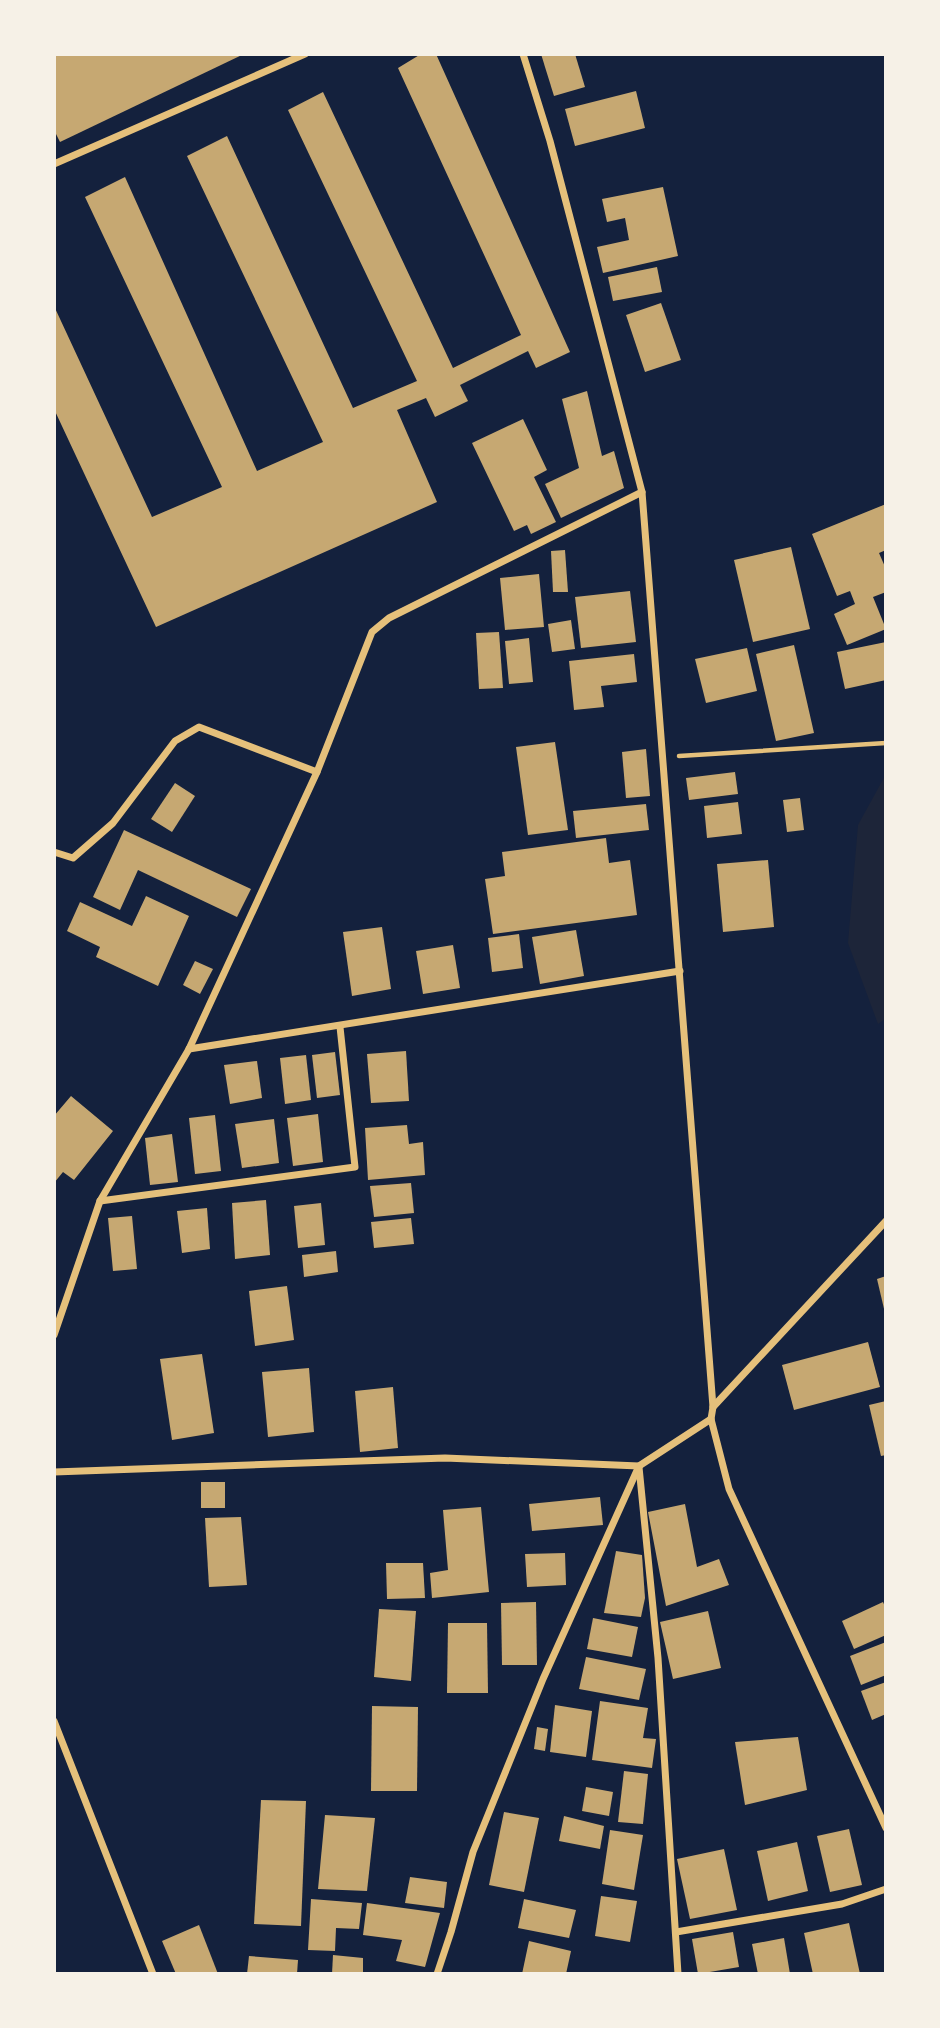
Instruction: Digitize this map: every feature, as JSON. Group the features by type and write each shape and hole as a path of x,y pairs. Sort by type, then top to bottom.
{"street":[{"path":"54,164 305,54"},
{"path":"523,54 550,141 642,492 713,1407 711,1419 729,1489 886,1828"},
{"path":"54,1335 100,1201 189,1049 317,772 372,632 389,618 642,492"},
{"path":"54,852 73,858 113,823 176,741 199,727 317,772"},
{"path":"189,1049 680,971"},
{"path":"100,1201 355,1167 340,1027"},
{"path":"713,1407 886,1221"},
{"path":"437,1974 473,1852 543,1679 639,1466 711,1419"},
{"path":"54,1472 445,1458 639,1466"},
{"path":"639,1466 658,1658 678,1974"},
{"path":"54,1721 153,1974"},
{"path":"676,1932 842,1904 886,1889"}],"path":[{"path":"664,757 886,743"}],"shaded area":[{"path":"886,774 886,1018 878,1024 848,943 858,825"}],"building":[{"path":"54,54 244,54 60,142 54,130"},
{"path":"421,54 436,54 570,352 536,368 528,351 460,385 468,401 435,417 426,398 397,410 437,502 156,627 54,409 54,306 152,517 222,487 85,197 125,177 257,471 323,442 187,156 227,136 353,408 417,381 288,110 323,92 453,368 521,335 398,68"},
{"path":"541,54 575,54 585,87 554,96"},
{"path":"636,91 645,128 575,146 565,109"},
{"path":"663,187 678,256 603,273 597,247 629,240 625,218 607,222 602,199"},
{"path":"657,267 662,292 613,301 608,277"},
{"path":"661,303 681,360 645,372 626,315"},
{"path":"587,391 602,456 614,451 624,488 561,518 545,484 579,468 562,399"},
{"path":"523,419 547,470 534,477 556,522 531,534 527,525 514,531 472,443"},
{"path":"886,504 886,550 879,553 886,569 886,592 873,597 886,629 847,645 834,614 855,604 850,591 837,596 812,534"},
{"path":"791,547 810,629 753,642 734,560"},
{"path":"565,550 568,592 553,592 551,551"},
{"path":"539,574 544,627 505,630 500,578"},
{"path":"630,591 636,642 581,648 575,597"},
{"path":"571,620 575,649 552,652 548,624"},
{"path":"499,632 503,688 479,689 476,633"},
{"path":"529,638 533,682 509,684 505,641"},
{"path":"886,642 886,680 845,689 837,652"},
{"path":"794,645 814,733 776,741 756,654"},
{"path":"747,648 757,691 706,703 695,659"},
{"path":"634,654 637,682 601,686 604,707 574,710 569,661"},
{"path":"555,742 568,830 528,835 516,747"},
{"path":"646,749 650,796 626,798 622,752"},
{"path":"735,772 738,794 689,800 686,778"},
{"path":"175,783 195,796 172,832 151,819"},
{"path":"800,798 804,830 787,832 783,800"},
{"path":"738,802 742,834 707,838 704,806"},
{"path":"646,804 649,830 576,838 573,811"},
{"path":"124,830 251,889 237,917 138,870 120,910 93,897"},
{"path":"606,838 609,863 630,860 637,915 493,934 485,879 505,876 502,852"},
{"path":"768,860 774,927 723,932 717,864"},
{"path":"146,896 189,916 158,986 96,957 100,947 67,931 80,902 132,926"},
{"path":"382,927 391,989 352,996 343,932"},
{"path":"576,930 584,976 540,984 532,937"},
{"path":"519,934 523,968 492,972 488,938"},
{"path":"453,945 460,988 423,994 416,951"},
{"path":"195,961 213,969 200,994 183,985"},
{"path":"406,1051 409,1101 371,1103 367,1054"},
{"path":"335,1052 340,1095 317,1098 312,1055"},
{"path":"306,1055 311,1100 285,1104 280,1058"},
{"path":"257,1061 262,1098 230,1104 224,1065"},
{"path":"71,1096 113,1131 74,1180 63,1172 54,1183 54,1116"},
{"path":"318,1114 323,1162 293,1166 287,1118"},
{"path":"215,1115 221,1171 195,1174 189,1118"},
{"path":"274,1119 279,1163 242,1168 235,1124"},
{"path":"407,1125 409,1144 423,1142 425,1175 368,1180 365,1128"},
{"path":"172,1134 178,1182 150,1185 145,1138"},
{"path":"411,1183 414,1213 374,1217 370,1186"},
{"path":"266,1200 270,1255 235,1259 232,1203"},
{"path":"321,1203 325,1245 298,1248 294,1206"},
{"path":"207,1208 210,1249 182,1253 177,1211"},
{"path":"132,1216 137,1269 113,1271 108,1218"},
{"path":"411,1218 414,1244 374,1248 371,1222"},
{"path":"336,1251 338,1272 304,1277 302,1255"},
{"path":"886,1276 886,1313 885,1313 877,1279"},
{"path":"287,1286 294,1340 255,1346 249,1291"},
{"path":"868,1342 880,1387 794,1410 782,1365"},
{"path":"202,1354 214,1433 172,1440 160,1359"},
{"path":"309,1368 314,1432 268,1437 262,1372"},
{"path":"393,1387 398,1448 360,1452 355,1391"},
{"path":"886,1401 886,1455 881,1456 869,1405"},
{"path":"201,1482 225,1482 225,1508 201,1508"},
{"path":"600,1497 603,1525 532,1531 529,1504"},
{"path":"685,1504 697,1567 719,1559 729,1585 666,1606 648,1512"},
{"path":"481,1507 489,1592 432,1598 430,1573 448,1570 443,1510"},
{"path":"241,1517 247,1585 209,1587 205,1518"},
{"path":"616,1551 642,1555 645,1598 641,1617 604,1613"},
{"path":"565,1553 566,1585 527,1587 525,1554"},
{"path":"386,1563 423,1563 425,1598 387,1599"},
{"path":"536,1602 537,1665 502,1665 501,1603"},
{"path":"883,1602 886,1609 886,1635 854,1649 842,1621"},
{"path":"379,1609 416,1611 411,1681 374,1677"},
{"path":"708,1611 721,1668 673,1679 660,1622"},
{"path":"593,1618 638,1627 632,1657 587,1649"},
{"path":"448,1623 487,1623 488,1693 447,1693"},
{"path":"886,1642 886,1675 861,1685 850,1656"},
{"path":"586,1657 646,1669 639,1700 579,1689"},
{"path":"886,1682 886,1714 872,1720 861,1691"},
{"path":"600,1701 648,1708 643,1738 656,1739 652,1768 592,1760"},
{"path":"555,1705 592,1711 586,1757 550,1752"},
{"path":"372,1706 418,1707 417,1791 371,1791"},
{"path":"537,1727 548,1729 545,1751 534,1749"},
{"path":"798,1737 807,1790 745,1805 735,1742"},
{"path":"624,1771 648,1774 643,1824 618,1822"},
{"path":"586,1787 613,1792 609,1816 582,1811"},
{"path":"261,1800 306,1801 301,1926 254,1924"},
{"path":"504,1812 539,1818 524,1892 489,1885"},
{"path":"325,1815 375,1818 367,1891 318,1889"},
{"path":"564,1816 604,1826 600,1849 559,1841"},
{"path":"849,1829 862,1885 830,1892 817,1836"},
{"path":"610,1830 643,1835 634,1890 602,1884"},
{"path":"797,1842 808,1891 768,1901 757,1851"},
{"path":"724,1849 737,1910 690,1919 677,1859"},
{"path":"410,1877 447,1882 444,1908 405,1903"},
{"path":"601,1896 637,1901 630,1942 595,1936"},
{"path":"311,1899 362,1903 359,1929 336,1928 335,1951 308,1950"},
{"path":"524,1899 576,1910 569,1938 518,1928"},
{"path":"367,1903 440,1913 425,1967 396,1961 402,1940 363,1935"},
{"path":"849,1923 860,1974 813,1974 804,1933"},
{"path":"199,1925 218,1974 176,1974 162,1941"},
{"path":"733,1932 739,1967 698,1974 692,1939"},
{"path":"784,1938 790,1974 758,1974 752,1944"},
{"path":"529,1941 571,1951 566,1974 522,1974"},
{"path":"333,1955 363,1958 363,1974 332,1974"},
{"path":"249,1956 298,1960 297,1974 247,1974"}]}
